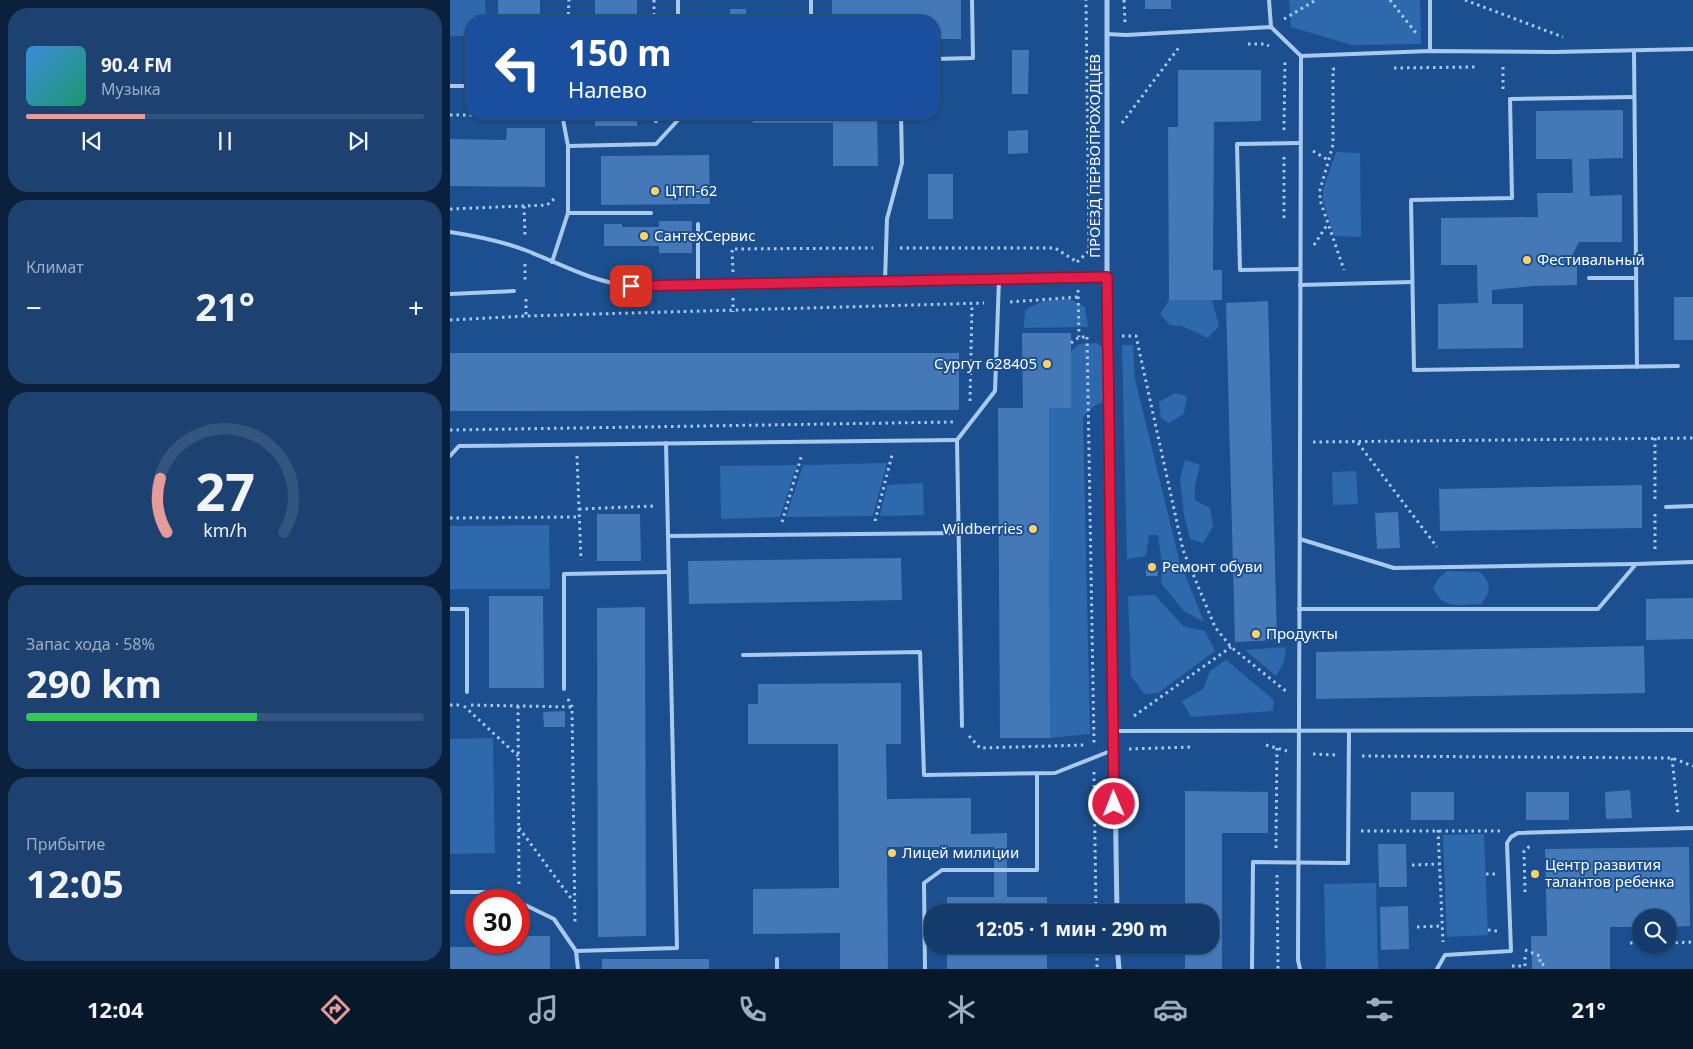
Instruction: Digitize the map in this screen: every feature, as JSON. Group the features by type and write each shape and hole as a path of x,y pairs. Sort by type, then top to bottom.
{"street":[{"name":"ПРОЕЗД ПЕРВОПРОХОДЦЕВ","path":"1106,0 1107,277 1117,904"},
{"path":"1118,954 1119,969"}],"lane":[{"path":"678,0 678,15"},
{"path":"811,0 811,15"},
{"path":"940,59 973,58 972,0"},
{"path":"1269,0 1271,27 1300,56 1430,51 1634,51 1693,49"},
{"path":"1430,0 1430,51"},
{"path":"1107,34 1126,36 1271,27"},
{"path":"1634,51 1637,367"},
{"path":"1300,56 1299,609 1301,731 1298,960 1300,969"},
{"path":"450,86 465,86"},
{"path":"1634,97 1510,99 1512,198 1411,200 1414,370 1678,366"},
{"path":"552,262 568,213 568,146 563,120"},
{"path":"568,146 656,144 678,120"},
{"path":"885,281 887,219 902,163 902,120"},
{"path":"1300,143 1237,144 1240,270 1300,269"},
{"path":"568,213 651,213"},
{"path":"698,224 698,285"},
{"path":"450,232 488,238 525,250 592,279 610,284 631,286 1107,277"},
{"path":"1589,278 1636,278"},
{"path":"962,726 957,440 995,391 999,279"},
{"path":"1300,285 1412,282"},
{"path":"450,294 514,291"},
{"path":"450,456 459,446 957,440"},
{"path":"576,950 677,948 666,443"},
{"path":"1666,507 1693,506"},
{"path":"668,536 959,533"},
{"path":"1300,539 1394,568 1693,562"},
{"path":"1299,609 1598,609 1636,564"},
{"path":"564,690 564,574 669,572"},
{"path":"450,609 467,609 467,692"},
{"path":"743,655 920,652 924,775 1056,774 1113,750"},
{"path":"1114,730 1693,730"},
{"path":"1252,969 1253,862 1348,863 1349,731"},
{"path":"924,969 924,882 942,870 1037,870 1037,775"},
{"path":"1437,969 1445,954 1511,951 1507,844 1511,837 1518,833 1693,828"},
{"path":"450,892 465,892"},
{"path":"530,907 554,919 576,950 578,969"},
{"path":"777,959 777,969"}],"path":[{"path":"568,15 569,0"},
{"path":"654,0 654,15"},
{"path":"1078,337 1078,262 1089,251 1086,0"},
{"path":"1282,21 1316,0"},
{"path":"1390,0 1430,51"},
{"path":"1465,0 1572,41"},
{"path":"1281,14 1283,41 1284,221"},
{"path":"1265,44 1271,27"},
{"path":"1117,129 1180,45"},
{"path":"1390,68 1484,67"},
{"path":"1494,67 1513,67"},
{"path":"1503,67 1503,92 1510,99"},
{"path":"1342,69 1333,69 1333,144 1320,190 1320,200 1349,284"},
{"path":"450,115 465,115"},
{"path":"450,209 547,205 553,202 558,192"},
{"path":"450,320 526,316 972,304 1078,298"},
{"path":"970,405 972,304"},
{"path":"1071,343 1078,337 1136,336 1184,550 1215,628 1232,647 1290,695 1290,685"},
{"path":"1087,337 1096,904"},
{"path":"450,430 951,424 957,419"},
{"path":"778,535 811,425"},
{"path":"576,428 581,574"},
{"path":"1300,442 1693,438"},
{"path":"872,534 895,441"},
{"path":"1357,442 1437,548"},
{"path":"579,509 668,506"},
{"path":"450,518 579,517"},
{"path":"564,690 572,707 576,950"},
{"path":"450,705 572,707"},
{"path":"464,705 518,756"},
{"path":"518,706 519,889"},
{"path":"1278,969 1275,749 1280,731"},
{"path":"1264,744 1275,749 1300,754 1672,758 1693,766"},
{"path":"1113,750 1198,746"},
{"path":"1672,758 1679,828"},
{"path":"518,827 574,902"},
{"path":"1438,830 1441,926 1445,954"},
{"path":"1348,831 1497,830 1511,837 1524,851 1525,893"},
{"path":"1524,851 1539,843"},
{"path":"1412,865 1439,864"},
{"path":"1416,927 1441,926"},
{"path":"1507,966 1525,966 1525,941"},
{"path":"1677,943 1693,942"},
{"path":"1525,950 1540,956 1540,964 1547,965"},
{"path":"1097,954 1097,969"}],"shaded area":[{"path":"450,0 485,0 486,15 465,15 465,36 450,36"},
{"path":"1289,0 1420,0 1421,44 1352,45 1291,27"},
{"path":"1336,152 1360,153 1361,237 1334,236 1323,200 1323,190"},
{"path":"1070,299 1085,307 1088,327 1024,328 1025,310 1043,301"},
{"path":"1169,300 1212,300 1219,326 1208,338 1182,326 1170,325 1160,314"},
{"path":"1097,343 1106,351 1105,401 1094,406 1083,417 1090,734 1050,738 1049,408 1071,408 1071,351 1080,344"},
{"path":"1122,345 1133,345 1135,379 1179,559 1204,622 1184,611 1161,583 1162,566 1158,535 1149,535 1146,556 1127,559"},
{"path":"1175,393 1187,396 1184,414 1169,423 1161,418 1159,402"},
{"path":"1185,460 1200,465 1195,485 1195,500 1210,508 1213,526 1203,543 1190,539 1184,515 1180,479"},
{"path":"887,463 873,516 786,517 803,465"},
{"path":"797,465 780,517 721,519 720,466"},
{"path":"1356,471 1358,504 1333,505 1332,472"},
{"path":"923,483 924,515 880,516 887,485"},
{"path":"549,525 550,589 450,589 450,526"},
{"path":"1447,571 1480,572 1489,587 1485,600 1481,604 1453,605 1442,600 1433,588 1438,579"},
{"path":"1155,595 1183,626 1205,631 1215,651 1158,693 1144,694 1131,676 1128,596"},
{"path":"1286,647 1284,662 1276,676 1245,650"},
{"path":"1226,660 1274,700 1273,711 1191,717 1182,701 1203,689 1210,671"},
{"path":"493,738 495,853 450,854 450,739"},
{"path":"1484,834 1488,935 1447,937 1443,835"},
{"path":"1376,883 1378,969 1326,969 1324,884"}],"building":[{"path":"498,0 540,0 540,15 498,15"},
{"path":"595,0 637,0 637,15 595,15"},
{"path":"832,0 961,0 961,39 940,39 940,15 832,15"},
{"path":"1145,0 1171,0 1171,9 1145,9"},
{"path":"730,9 746,9 746,15 730,15"},
{"path":"1012,50 1029,50 1028,94 1012,94"},
{"path":"1178,70 1261,70 1261,121 1214,122 1213,270 1222,270 1222,300 1169,300 1168,127 1178,127"},
{"path":"1623,110 1623,158 1589,159 1590,196 1622,195 1622,242 1579,242 1570,260 1577,260 1577,285 1534,286 1492,290 1492,304 1523,304 1523,348 1438,349 1438,304 1478,303 1477,265 1441,265 1441,218 1538,217 1537,193 1573,193 1572,159 1536,159 1536,111"},
{"path":"595,120 637,120 637,126 595,126"},
{"path":"753,120 877,120 878,166 833,166 833,123 753,123"},
{"path":"507,128 545,128 545,187 450,186 450,139 506,140"},
{"path":"1028,130 1028,153 1008,154 1008,131"},
{"name":"ЦТП-62","path":"709,155 710,204 601,205 601,156"},
{"path":"928,174 953,174 953,219 928,219"},
{"path":"659,221 692,221 692,253 659,253 659,246 604,246 604,224 622,224 622,227 659,227"},
{"path":"1674,297 1693,297 1693,340 1674,340"},
{"path":"1268,301 1277,640 1235,642 1226,303"},
{"path":"1022,333 1071,333 1071,408 1049,408 1050,738 1000,738 998,408 1023,408"},
{"path":"450,353 959,353 959,410 450,411"},
{"path":"1642,485 1642,528 1440,531 1439,489"},
{"path":"1398,512 1400,548 1377,549 1375,513"},
{"path":"597,514 640,514 641,561 597,561"},
{"path":"901,558 902,600 689,604 688,561"},
{"path":"1146,563 1157,563 1158,576 1146,576"},
{"path":"489,596 543,596 544,688 489,688"},
{"path":"1693,598 1693,639 1646,640 1646,599"},
{"path":"645,607 646,936 598,937 597,608"},
{"path":"1644,646 1645,693 1316,699 1316,652"},
{"path":"901,683 901,744 886,744 887,799 971,798 971,834 1007,833 1007,897 1047,897 1047,904 947,904 947,897 994,897 994,847 887,847 888,969 840,969 840,933 753,934 753,889 839,888 838,744 748,744 748,704 758,704 758,684"},
{"path":"565,711 565,727 544,727 543,712"},
{"path":"1630,790 1632,818 1606,819 1605,792"},
{"path":"1185,791 1268,792 1268,833 1222,833 1222,969 1185,969 1185,954 1219,954 1219,904 1185,904"},
{"path":"1411,792 1454,792 1454,820 1411,820"},
{"path":"1526,792 1569,792 1569,820 1526,820"},
{"path":"1378,844 1406,844 1407,887 1379,887"},
{"path":"1689,847 1690,926 1677,927 1677,909 1632,909 1632,927 1610,927 1610,969 1532,969 1531,936 1547,936 1545,849"},
{"path":"1408,906 1409,949 1381,950 1380,907"},
{"path":"530,936 550,936 550,969 450,969 450,947 465,947 465,954 530,954"},
{"path":"947,954 1047,954 1047,969 947,969"},
{"path":"602,959 709,959 709,969 602,969"}],"place":[{"name":"ЦТП-62","path":"655,191"},
{"name":"СантехСервис","path":"644,236"},
{"name":"Фестивальный","path":"1527,260"},
{"name":"Сургут 628405","path":"1047,364"},
{"name":"Wildberries","path":"1033,529"},
{"name":"Ремонт обуви","path":"1152,567"},
{"name":"Продукты","path":"1256,634"},
{"name":"Лицей милиции","path":"892,853"},
{"name":"Центр развития талантов ребенка","path":"1535,874"}],"route":[{"path":"631,286 1107,277 1114,804"}]}
